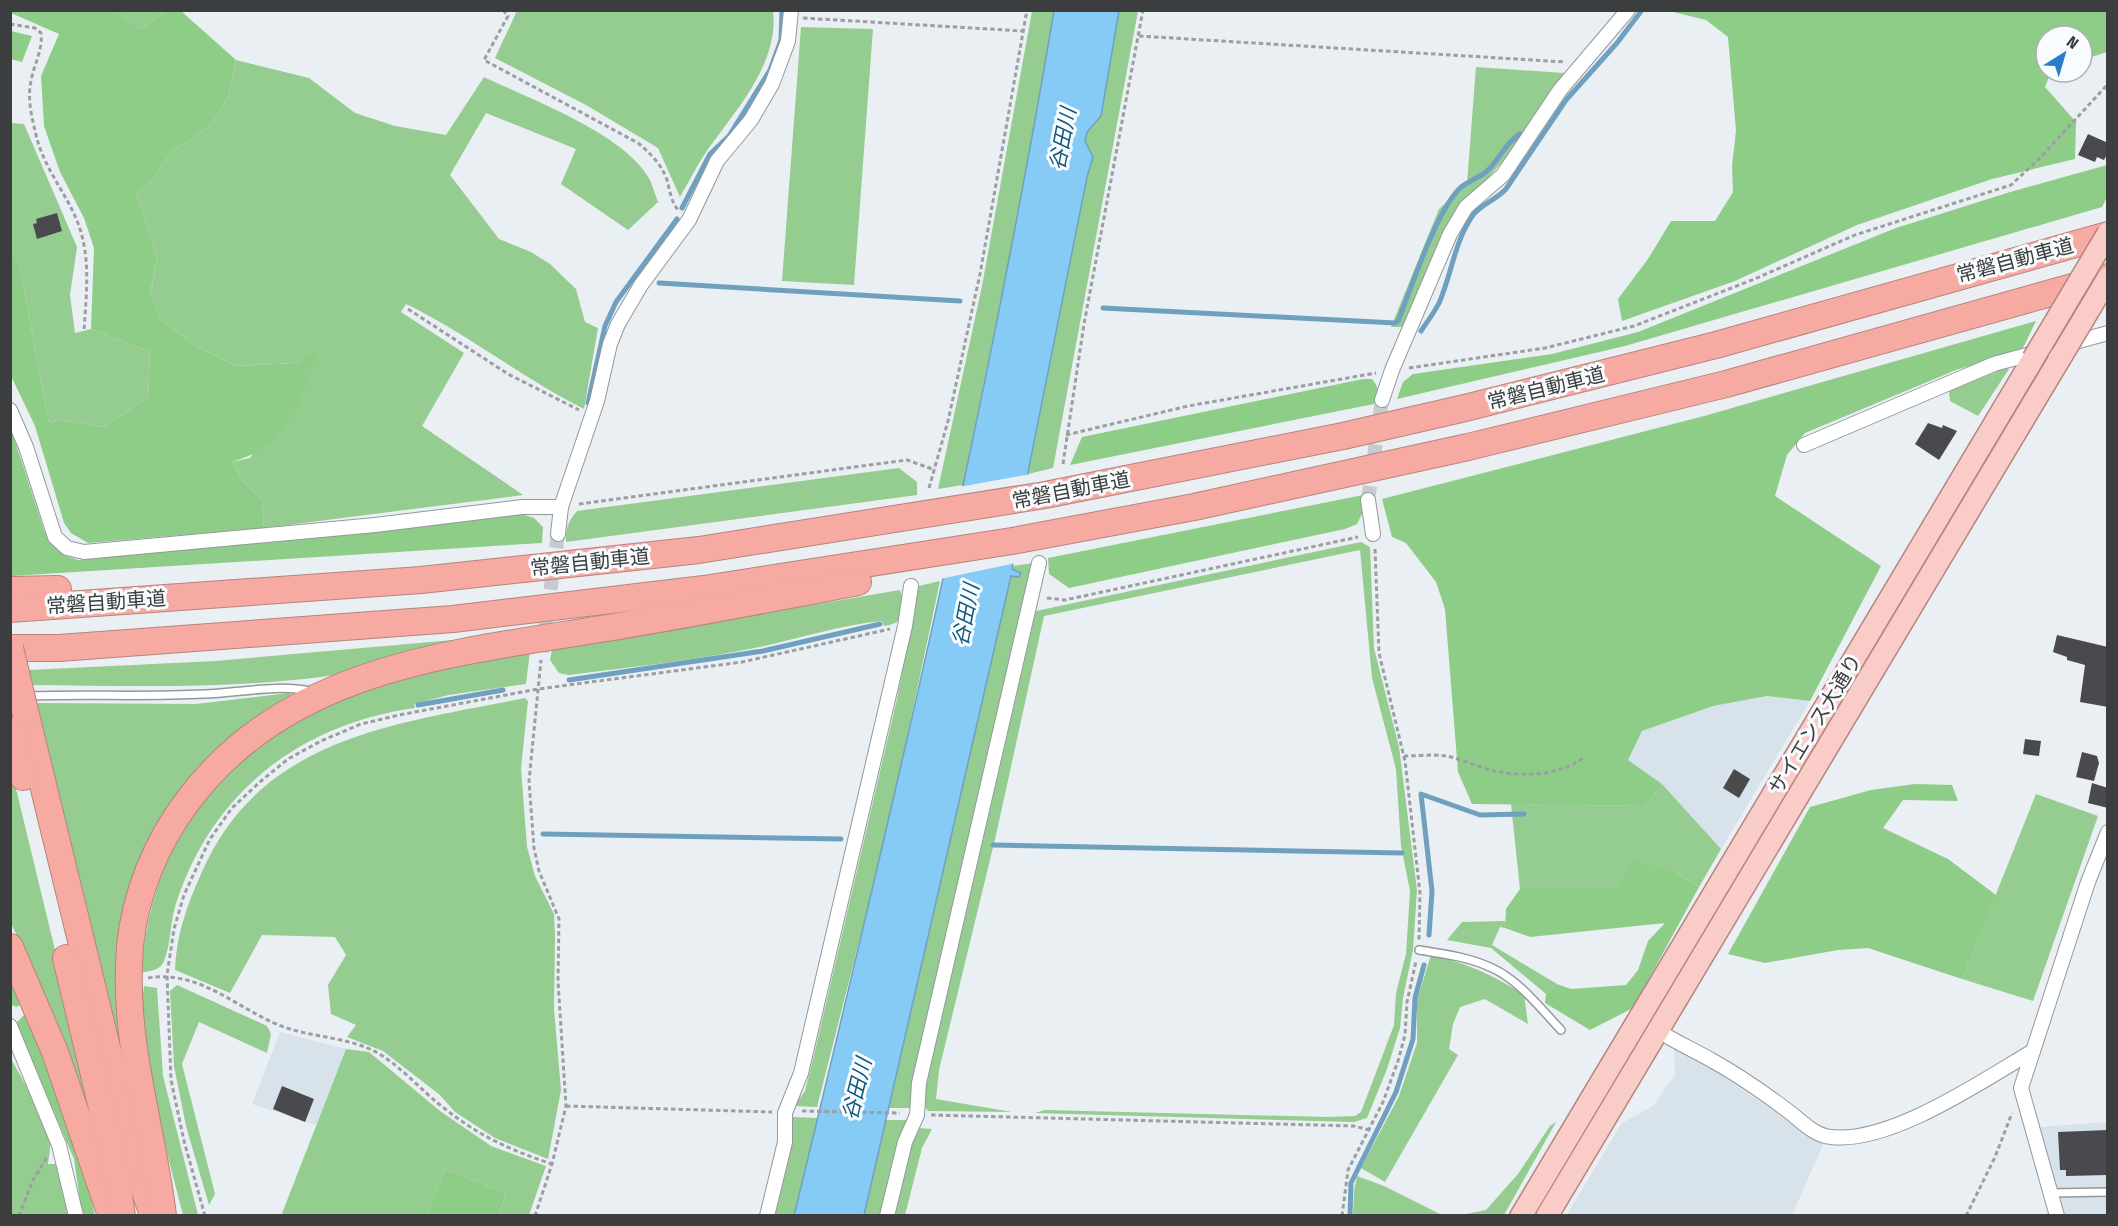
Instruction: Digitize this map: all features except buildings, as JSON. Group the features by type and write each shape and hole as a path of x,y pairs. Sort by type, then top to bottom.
{"highway":[{"name":"常磐自動車道","path":"10,609 421,580 699,550 1045,495 1343,436 1465,408 1716,345 2108,234"},
{"name":"常磐自動車道","path":"10,648 59,648 453,619 704,589 919,571 1012,541 1194,507 1491,441 1726,384 2108,278"},
{"path":"163,1215 156,1159 134,1061 129,1016 130,944 141,896 166,834 204,781 232,751 269,722 322,694 388,670 467,651 705,611 919,571"},
{"path":"10,590 421,580"},
{"path":"10,648 16,713 113,1154 122,1215"},
{"path":"16,713 126,1129 154,1215"},
{"path":"10,947 52,1042 111,1215"}],"main road":[{"name":"サイエンス大通り","path":"1521,1215 2108,234"},
{"name":"サイエンス大通り","path":"1547,1215 2108,278"}],"street":[{"path":"1382,400 1392,370 1450,234 1466,207 1503,176 1560,90 1628,10"},
{"path":"558,534 561,507 592,416 618,324 641,285 689,220 717,161 751,120 772,84 788,41 792,14"},
{"path":"1804,445 1994,364 2108,333"},
{"path":"10,410 26,447 56,537 67,549 84,552 363,526 512,508 561,507"},
{"path":"1368,500 1373,534"},
{"path":"887,1215 905,1143 917,1114 919,1083 1039,562"},
{"path":"767,1215 785,1142 789,1112 801,1073 919,571"},
{"path":"2057,1215 2021,1088 2088,882 2108,832"},
{"path":"10,1026 59,1145 76,1215"},
{"path":"1657,1030 1714,1062 1771,1098 1809,1128 1828,1137 1851,1137 1888,1128 1912,1118 2033,1051"}],"lane":[{"path":"16,713 99,693 203,694 292,688 322,694"},
{"path":"1419,950 1464,957 1494,968 1529,996 1562,1030"},
{"path":"2050,1193 2108,1192"}],"path":[{"path":"503,10 508,16 484,60 638,143 654,157 666,178 676,209 689,220"},
{"path":"929,488 980,274 1027,10"},
{"path":"1063,464 1084,324 1143,10"},
{"path":"792,14 1023,30"},
{"path":"10,24 35,28 40,33 42,44 29,96 37,138 50,171 79,225 85,250 87,274 84,331"},
{"path":"1139,36 1563,61 1580,68"},
{"path":"1066,435 1188,406 1392,370 1545,348 1634,326 1752,280 1855,235 2011,185 2039,159 2108,84"},
{"path":"408,309 508,374 558,402 592,416"},
{"path":"561,507 907,460 935,470"},
{"path":"1032,597 1065,600 1373,534 1379,653 1404,756 1420,893 1419,950 1407,1002 1405,1035 1398,1061 1383,1102 1347,1170 1342,1215"},
{"path":"205,1215 184,1141 171,1080 167,975 174,929 184,895 210,839 231,808 288,759 361,724 538,689 742,662 905,626"},
{"path":"535,1215 552,1164 566,1106 558,981 559,919 539,871 534,848 529,781 542,652"},
{"path":"1404,756 1445,756 1495,771 1529,774 1558,771 1572,766 1583,758"},
{"path":"144,978 167,975 209,987 290,1029 371,1049 424,1089 442,1107 490,1141 552,1164"},
{"path":"1966,1215 1995,1157 2021,1088"},
{"path":"566,1106 1354,1126 1369,1130"},
{"path":"19,1215 37,1172 59,1145"}],"shaded area":[{"path":"1767,696 1810,701 1721,849 1662,784 1628,760 1642,731 1713,706"},
{"path":"280,1032 346,1049 316,1125 252,1104"},
{"path":"1674,1049 1713,1069 1823,1145 1792,1215 1566,1216 1622,1123 1653,1106 1675,1075"},
{"path":"2107,1122 2107,1215 2063,1215 2038,1127"}],"green space":[{"path":"10,11 116,11 141,29 165,11 181,11 236,60 228,97 211,125 171,152 148,186 136,193 157,258 150,296 160,319 196,346 236,366 296,363 318,350 298,404 280,433 268,445 232,462 244,482 262,500 264,528 88,543 71,533 64,523 35,426 11,376 11,253 19,262 49,423 62,420 103,427 148,398 150,352 91,329 94,248 84,218 60,172 44,126 41,76 59,34"},
{"path":"116,11 165,11 141,29"},
{"path":"515,11 773,11 773,30 770,48 755,83 707,151 680,197 658,148 586,105 495,58"},
{"path":"1032,11 1054,11 1028,167 963,485 938,489 982,286"},
{"path":"1119,11 1138,11 1053,468 1028,474 1087,177 1093,157 1085,141 1087,132 1101,116"},
{"path":"1669,11 2107,11 2107,52 2094,56 2094,24 2034,24 2034,84 2046,84 2045,87 2076,122 2075,159 1992,179 1857,225 1735,281 1622,321 1618,299 1648,259 1671,221 1715,221 1733,192 1732,166 1736,131 1728,37 1706,20"},
{"path":"801,27 873,29 854,285 782,281"},
{"path":"11,31 32,36 22,62 11,59"},
{"path":"236,60 309,78 355,113 395,126 446,135 484,77 550,107 599,133 638,163 650,180 658,202 628,230 561,184 576,149 486,113 450,175 499,239 531,252 550,264 576,289 585,322 598,328 584,409 429,316 406,304 401,312 464,353 422,426 523,495 264,528 262,500 244,482 232,462 250,458 317,351 296,363 236,366 196,346 160,319 150,297 157,258 136,193 148,186 171,152 211,125 228,97"},
{"path":"1476,67 1564,73 1511,152 1457,213 1403,327 1391,327 1439,209 1467,183"},
{"path":"10,123 24,124 77,247 70,295 75,333 91,329 150,352 148,398 103,427 62,420 49,423 19,262 11,253"},
{"path":"2107,165 2107,197 2102,207 1625,346 1397,399 1403,382 1413,374 1552,354 1638,332 1896,228 2010,192"},
{"path":"2036,321 2022,350 1956,370 1805,433 1787,455 1775,496 1881,566 1810,701 1767,696 1713,706 1642,731 1628,760 1662,784 1645,806 1472,804 1458,772 1445,609 1436,582 1406,543 1392,537 1382,499 1704,416"},
{"path":"2006,368 2009,369 1978,416 1950,401 1949,391"},
{"path":"1372,379 1376,385 1377,394 1374,404 1070,465 1082,437"},
{"path":"10,426 45,533 64,555 78,560 518,513 534,518 543,527 542,543 11,576"},
{"path":"899,468 917,482 917,495 566,542 568,525 577,511"},
{"path":"1363,495 1362,514 1357,524 1345,529 1069,588 1049,574 1048,558"},
{"path":"1361,542 1370,547 1374,648 1399,747 1417,890 1413,950 1403,998 1400,1028 1387,1069 1367,1118 1354,1122 1035,1113 1045,1110 1327,1117 1355,1116 1361,1112 1394,1025 1396,993 1406,954 1410,891 1401,846 1396,769 1372,678 1360,550 1044,616 996,835 939,1070 936,1099 1012,1112 928,1111 923,1104 925,1090 1036,611"},
{"path":"1034,563 914,1108 889,1108 1011,576 1019,577 1021,573 1012,569 1013,566"},
{"path":"940,581 887,832 817,1107 794,1106 805,1091 814,1055 897,699 919,586"},
{"path":"900,590 903,603 902,614 897,622 891,625 884,626 882,621 866,623 736,652 569,675 559,673 550,660 552,649"},
{"path":"476,638 341,674 285,681 177,686 33,685 29,670 215,661"},
{"path":"530,651 526,684 449,695 414,704 415,708 373,716 334,730 298,748 265,771 236,798 211,830 191,866 175,907 164,961 158,968 141,973 149,920 164,869 187,822 202,799 228,771 296,719 348,695 425,672"},
{"path":"289,693 293,698 238,737 126,919 147,1164 34,703 196,704"},
{"path":"525,698 528,701 521,768 527,847 535,876 554,914 554,1009 561,1090 548,1159 495,1138 455,1112 440,1095 383,1051 347,1037 356,1025 331,1014 328,985 346,955 335,937 262,935 230,993 175,970 183,921 201,874 227,828 258,792 295,765 337,744 381,729 428,717"},
{"path":"10,764 109,1173 64,1038 11,923"},
{"path":"1662,784 1721,849 1699,887 1677,873 1617,889 1520,889 1511,804 1645,806"},
{"path":"1915,784 1952,785 1958,801 1903,800 1883,828 1948,859 1996,895 1962,979 1868,948 1838,950 1765,963 1728,954 1810,807 1871,790"},
{"path":"2036,794 2098,816 2033,1001 1962,979"},
{"path":"1634,861 1677,873 1699,887 1633,1008 1590,1030 1545,1003 1546,994 1557,984 1571,989 1626,985 1638,970 1648,941 1665,923 1530,937 1505,928 1506,909 1520,889 1616,889"},
{"path":"1505,921 1505,928 1500,927 1492,945 1557,984 1546,994 1491,948 1447,940 1462,922"},
{"path":"1431,955 1479,970 1524,995 1528,1024 1485,999 1460,1007 1453,1024 1449,1049 1458,1055 1385,1182 1361,1168 1399,1096 1417,1043 1417,1000"},
{"path":"10,973 22,1003 17,1007 11,1005"},
{"path":"177,985 267,1026 271,1034 267,1053 199,1022 182,1064 215,1194 209,1205 186,1126 174,1066 170,991"},
{"path":"144,986 157,988 163,1076 198,1215 183,1215 158,1118 140,1018"},
{"path":"28,1011 82,1159 95,1215 82,1215 74,1159 16,1023"},
{"path":"346,1049 369,1052 440,1111 491,1146 546,1166 529,1215 499,1215 506,1193 445,1169 427,1215 281,1216"},
{"path":"10,1057 33,1098 51,1141 48,1164 60,1164 70,1215 11,1215"},
{"path":"793,1117 818,1118 794,1215 775,1216 791,1150"},
{"path":"886,1120 911,1120 882,1215 864,1216"},
{"path":"1556,1122 1504,1215 1462,1215 1486,1210 1518,1174 1550,1126"},
{"path":"918,1128 932,1129 922,1148 905,1215 894,1216 910,1144"},
{"path":"445,1169 506,1193 499,1215 427,1215"},
{"path":"1357,1176 1384,1186 1442,1215 1353,1215"}],"water":[{"name":"谷田川","path":"1054,11 1119,11 1101,116 1087,132 1085,141 1093,157 1087,177 1029,467 1012,569 1021,573 1019,577 1011,576 864,1215 794,1216 935,615 998,314"}],"pier":[{"path":"1031,474 1016,563 940,579 959,487"}],"waterway":[{"path":"682,208 710,154 729,136 770,70 781,40 782,10"},
{"path":"1421,331 1439,303 1457,247 1473,215 1506,189 1566,100 1617,43 1642,10"},
{"path":"1103,308 1395,323 1398,321 1433,232 1451,199 1466,183 1487,171 1510,142 1520,134"},
{"path":"588,403 605,326 616,302 677,219"},
{"path":"659,283 960,301"},
{"path":"569,680 763,651 880,624"},
{"path":"418,705 503,690"},
{"path":"1429,935 1432,891 1421,794 1480,815 1524,814"},
{"path":"543,834 841,839"},
{"path":"993,845 1402,853"},
{"path":"1350,1216 1351,1183 1396,1092 1413,1039 1415,998 1424,965"}],"tunnel":[{"path":"1368,500 1382,400"},
{"path":"542,652 558,534"}]}
